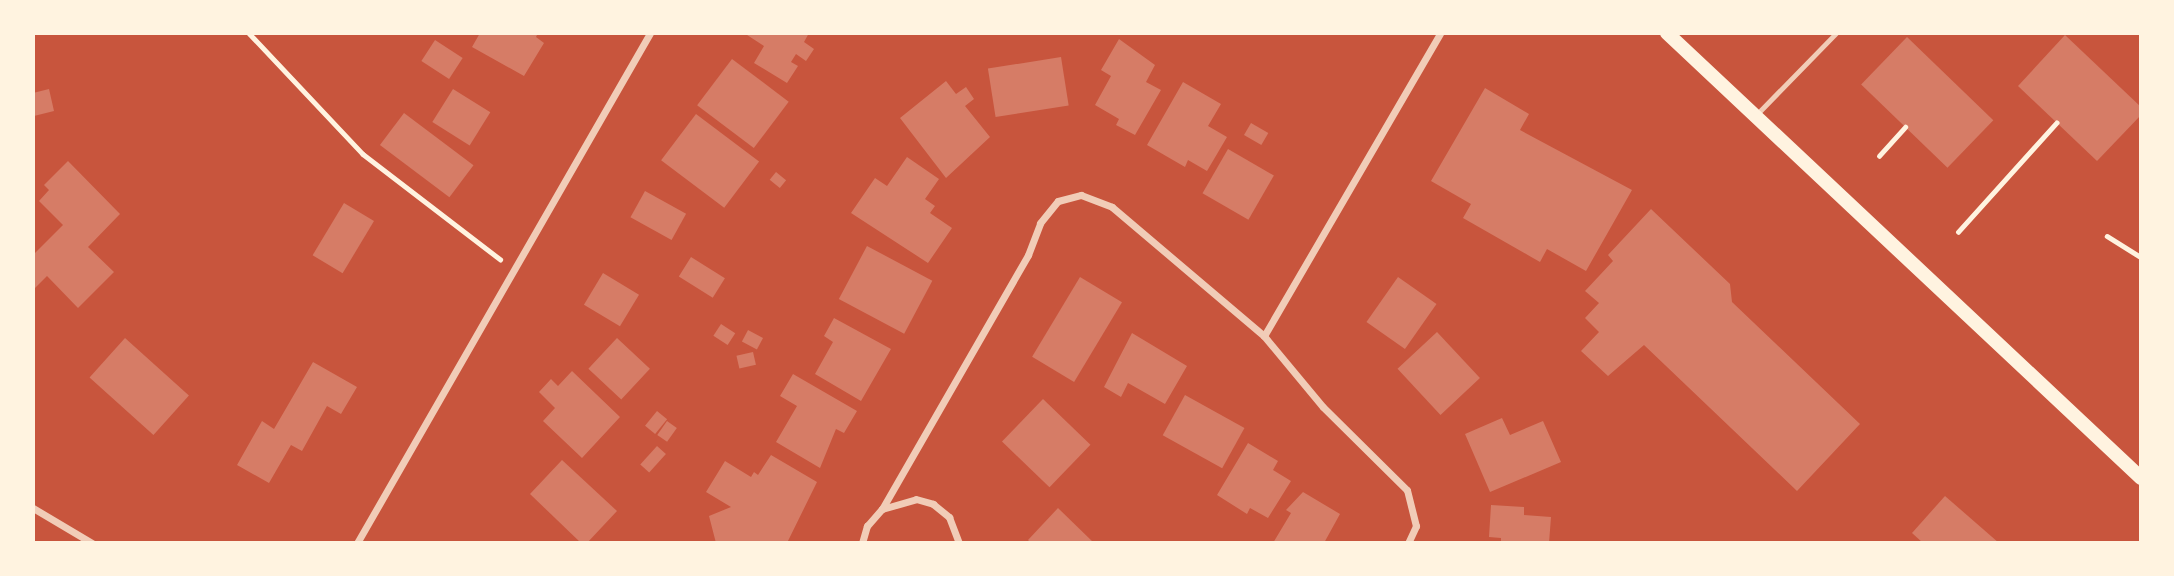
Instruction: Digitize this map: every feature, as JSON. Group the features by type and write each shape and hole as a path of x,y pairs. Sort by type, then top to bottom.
{"main road":[{"path":"1667,33 2141,478"}],"street":[{"path":"357,543 650,33"},
{"path":"1264,336 1440,33"},
{"path":"862,543 867,526 882,509 1028,254 1040,223 1058,201 1081,195 1112,208 1264,336 1323,407 1407,490 1416,526 1408,543"},
{"path":"882,509 905,499 933,504 949,517 959,543"},
{"path":"33,508 92,543"}],"lane":[{"path":"1756,116 1836,33"}],"path":[{"path":"249,33 363,153 514,271"},
{"path":"1958,232 2056,123"},
{"path":"1879,156 1905,127"},
{"path":"2107,236 2141,257"}],"building":[{"path":"480,33 538,33 536,37 544,43 524,76 472,47"},
{"path":"744,33 809,33 804,42 814,49 806,61 796,54 791,62 798,66 787,83 754,63 764,46"},
{"path":"2065,35 2141,107 2141,115 2097,161 2018,86"},
{"path":"1907,37 1993,120 1947,168 1861,84"},
{"path":"1119,39 1155,65 1146,82 1161,90 1135,135 1116,125 1119,119 1095,105 1111,76 1101,70"},
{"path":"435,40 463,58 449,79 421,61"},
{"path":"1061,57 1069,105 996,117 988,69"},
{"path":"732,59 789,102 754,148 697,105"},
{"path":"946,81 956,94 966,87 974,99 965,106 990,137 946,178 900,118"},
{"path":"1183,82 1221,104 1208,126 1227,137 1207,171 1188,160 1185,167 1147,145"},
{"path":"1485,88 1529,114 1520,130 1632,190 1586,271 1547,249 1540,262 1463,218 1471,204 1431,181"},
{"path":"49,89 54,111 34,116 33,93"},
{"path":"453,89 490,112 470,145 432,122"},
{"path":"404,113 473,165 449,197 380,145"},
{"path":"696,114 759,162 724,208 661,160"},
{"path":"1251,123 1268,133 1261,145 1244,135"},
{"path":"1228,149 1274,176 1248,220 1202,193"},
{"path":"907,157 939,179 925,199 935,206 930,213 952,228 928,263 851,213 875,178 887,186"},
{"path":"68,161 120,214 88,247 114,272 78,308 47,276 33,290 33,255 63,225 39,201 49,190 44,185"},
{"path":"776,172 786,180 780,188 770,180"},
{"path":"645,191 686,214 672,240 630,217"},
{"path":"344,203 374,221 343,273 313,255"},
{"path":"1651,209 1730,284 1732,302 1860,424 1797,491 1644,345 1608,376 1581,351 1599,332 1585,318 1599,303 1585,291 1613,261 1608,255"},
{"path":"867,246 932,281 904,334 839,299"},
{"path":"691,257 725,278 713,298 679,277"},
{"path":"603,273 639,295 620,326 584,305"},
{"path":"1080,277 1122,302 1074,382 1032,357"},
{"path":"1398,277 1437,304 1405,349 1366,322"},
{"path":"834,318 891,349 861,401 815,374 833,342 824,336"},
{"path":"721,324 735,333 728,345 713,336"},
{"path":"748,330 763,338 757,349 742,341"},
{"path":"1437,332 1480,378 1440,415 1398,369"},
{"path":"1132,333 1187,366 1165,404 1128,383 1121,397 1104,387"},
{"path":"125,338 189,396 153,435 90,377"},
{"path":"617,338 650,369 621,399 588,369"},
{"path":"753,352 756,365 739,368 736,356"},
{"path":"313,362 357,387 341,414 327,406 302,451 291,445 269,483 237,465 262,421 274,429"},
{"path":"572,371 620,417 582,458 543,421 555,408 539,392 551,379 558,386"},
{"path":"793,374 857,411 844,433 836,429 820,468 776,442 797,406 780,396"},
{"path":"1185,395 1244,428 1222,468 1163,435"},
{"path":"1043,399 1090,445 1049,487 1002,441"},
{"path":"657,411 667,419 655,434 645,426"},
{"path":"1502,418 1510,435 1543,421 1561,462 1490,492 1465,434"},
{"path":"667,421 677,428 667,442 657,435"},
{"path":"1248,443 1278,461 1273,470 1291,481 1268,518 1250,508 1247,514 1217,495"},
{"path":"657,446 666,454 649,473 640,465"},
{"path":"771,455 817,482 787,543 716,543 709,516 731,507 706,492 725,461 751,477 754,472 758,475"},
{"path":"562,460 617,511 587,543 581,543 530,494"},
{"path":"1303,492 1340,514 1324,543 1273,543 1291,513 1286,510"},
{"path":"1945,496 1999,543 1923,543 1912,533"},
{"path":"1491,505 1524,507 1524,515 1551,517 1549,543 1501,543 1501,538 1489,537"},
{"path":"1058,508 1094,543 1031,543 1028,540"}]}
